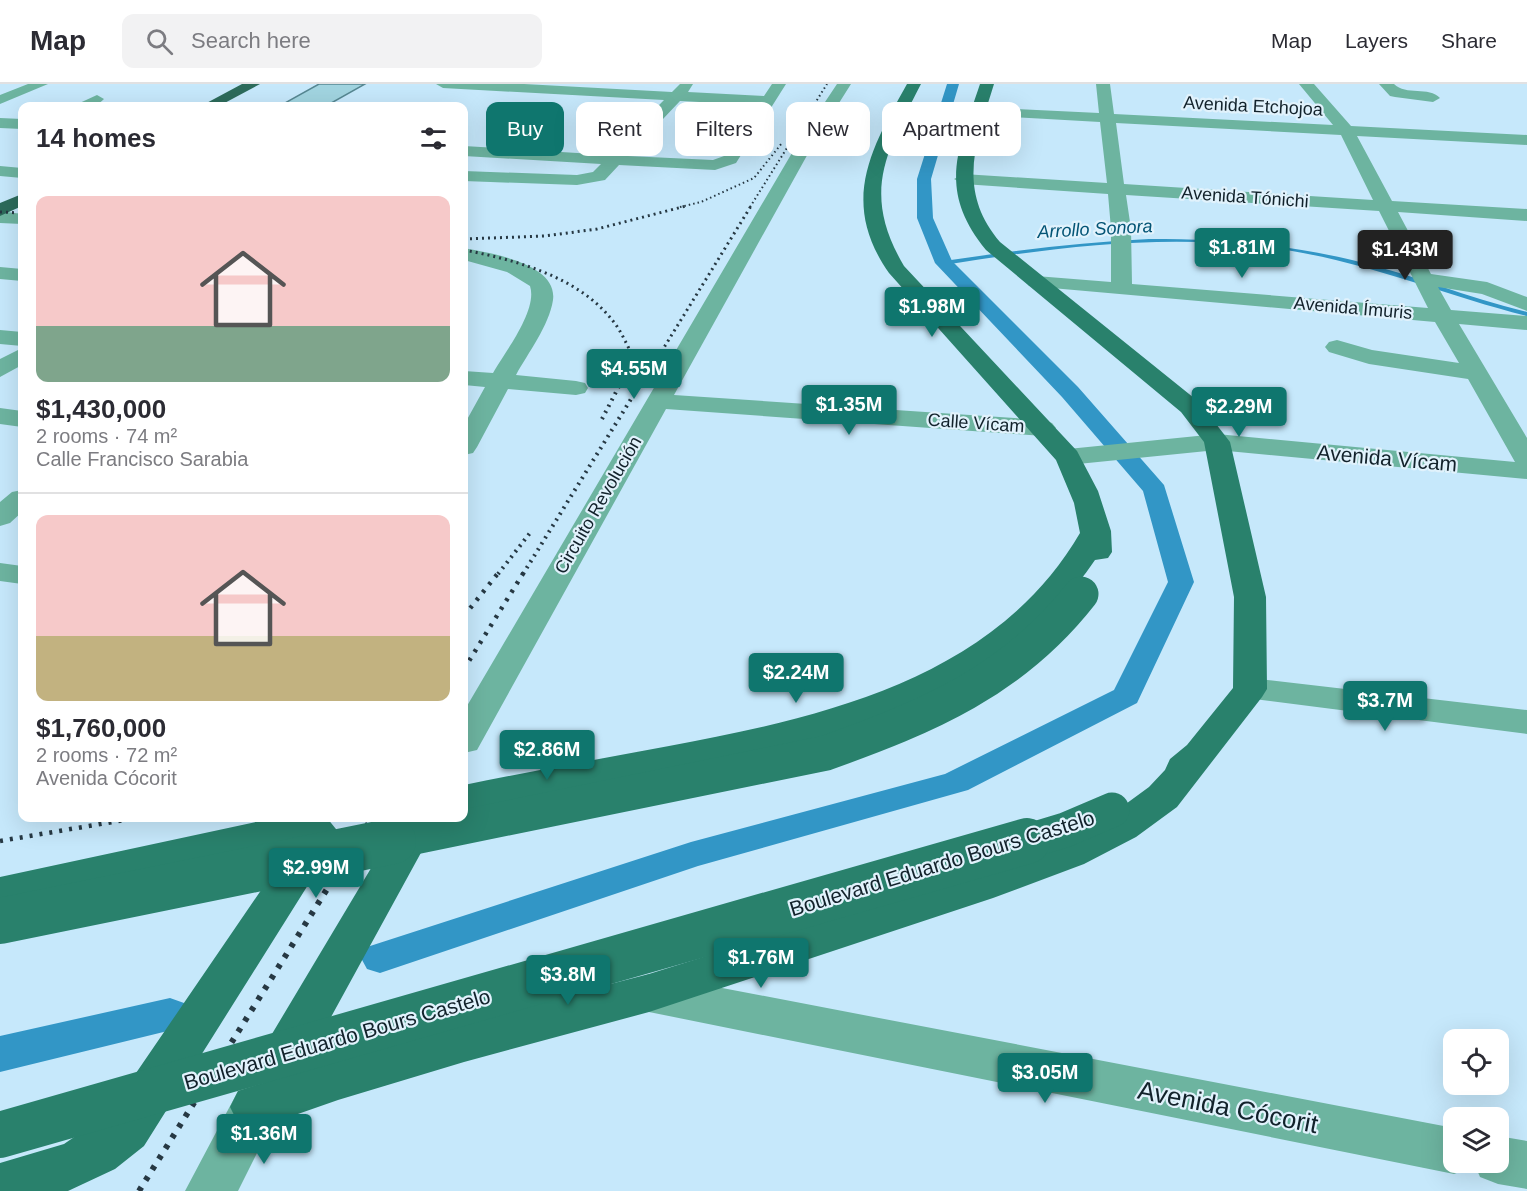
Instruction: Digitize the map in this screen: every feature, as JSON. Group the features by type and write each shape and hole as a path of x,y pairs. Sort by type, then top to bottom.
{"highway":[{"path":"216,102 252,84"},
{"path":"0,210 18,201"}],"main road":[{"path":"0,921 826,753 913,722 970,690 1049,634 1081,594 1097,562 1096,531 1075,456 1043,428 896,269 876,234 870,200 874,168 883,144 914,84"},
{"path":"981,102 987,84"},
{"path":"968,156 963,179 965,203 978,229 1036,282 1190,407 1210,430 1211,443 1250,597 1250,689"},
{"path":"468,797 752,743 851,717 916,691 1000,643 1038,611 1079,561 1096,531"},
{"name":"Boulevard Eduardo Bours Castelo","path":"0,1135 1065,830 1112,810 1200,754 1250,689"},
{"path":"255,1107 441,1048 649,993 978,887 1070,853 1122,827 1163,797 1200,754"},
{"path":"255,1107 418,822"},
{"path":"0,893 300,826 312,827 320,834 126,1130 110,1146 80,1164 0,1187"}],"street":[{"path":"0,91 19,84"},
{"path":"0,100 41,84"},
{"path":"442,84 767,101"},
{"path":"468,176 586,180 599,176 689,84"},
{"path":"468,152 694,165 723,164 730,159 779,84"},
{"name":"Circuito Revolución","path":"468,734 807,141 844,84"},
{"path":"1103,84 1121,229 1122,289"},
{"path":"1306,84 1346,130 1426,279 1443,316 1527,460"},
{"path":"1386,84 1395,93 1433,98"},
{"path":"448,101 472,85"},
{"path":"90,102 97,99"},
{"name":"Avenida Etchojoa","path":"1021,113 1527,140"},
{"path":"0,123 18,124"},
{"path":"0,171 18,173"},
{"name":"Avenida Tónichi","path":"963,179 1527,215"},
{"path":"0,217 18,219"},
{"path":"468,255 516,269 539,283 543,293 537,316 468,440"},
{"path":"0,273 18,275"},
{"path":"1426,279 1487,288 1527,304"},
{"name":"Avenida Ímuris","path":"1036,282 1527,323"},
{"path":"0,320 14,340 0,370"},
{"path":"1337,347 1369,357 1476,373"},
{"path":"468,378 576,388"},
{"name":"Calle Vícam","path":"658,401 1043,428"},
{"path":"0,416 18,418"},
{"name":"Avenida Vícam","path":"1075,456 1211,443 1527,471"},
{"path":"0,517 18,501"},
{"path":"0,556 18,558"},
{"path":"0,572 18,574"},
{"path":"1250,689 1527,723"},
{"name":"Avenida Cócorit","path":"649,993 1443,1149"},
{"path":"211,1191 255,1107"},
{"path":"1509,1162 1527,1165"}],"building":[{"path":"319,84 365,84 333,102 287,102"}],"waterway":[{"path":"380,958 691,855 956,782 1126,696 1181,582 1155,490 1070,392 944,263 925,218 924,179 953,84"},
{"name":"Arrollo Sonora","path":"944,263 1098,243 1149,240 1250,244 1301,251 1353,262 1527,314"},
{"path":"0,1054 170,1015"}],"railway":[{"path":"750,207 827,84"},
{"path":"680,207 701,202 754,178 782,143"},
{"path":"468,239 545,236 597,229 686,206"},
{"path":"652,367 751,206"},
{"path":"0,212 18,213"},
{"path":"468,251 525,265 565,282 583,293 599,306 619,330 634,358 629,367"},
{"path":"602,419 630,365"},
{"path":"523,574 652,365"},
{"path":"498,574 530,533"},
{"path":"468,611 499,572"},
{"path":"468,663 524,572"},
{"path":"0,841 112,822"},
{"path":"356,843 369,822"},
{"path":"139,1191 357,841"}]}
